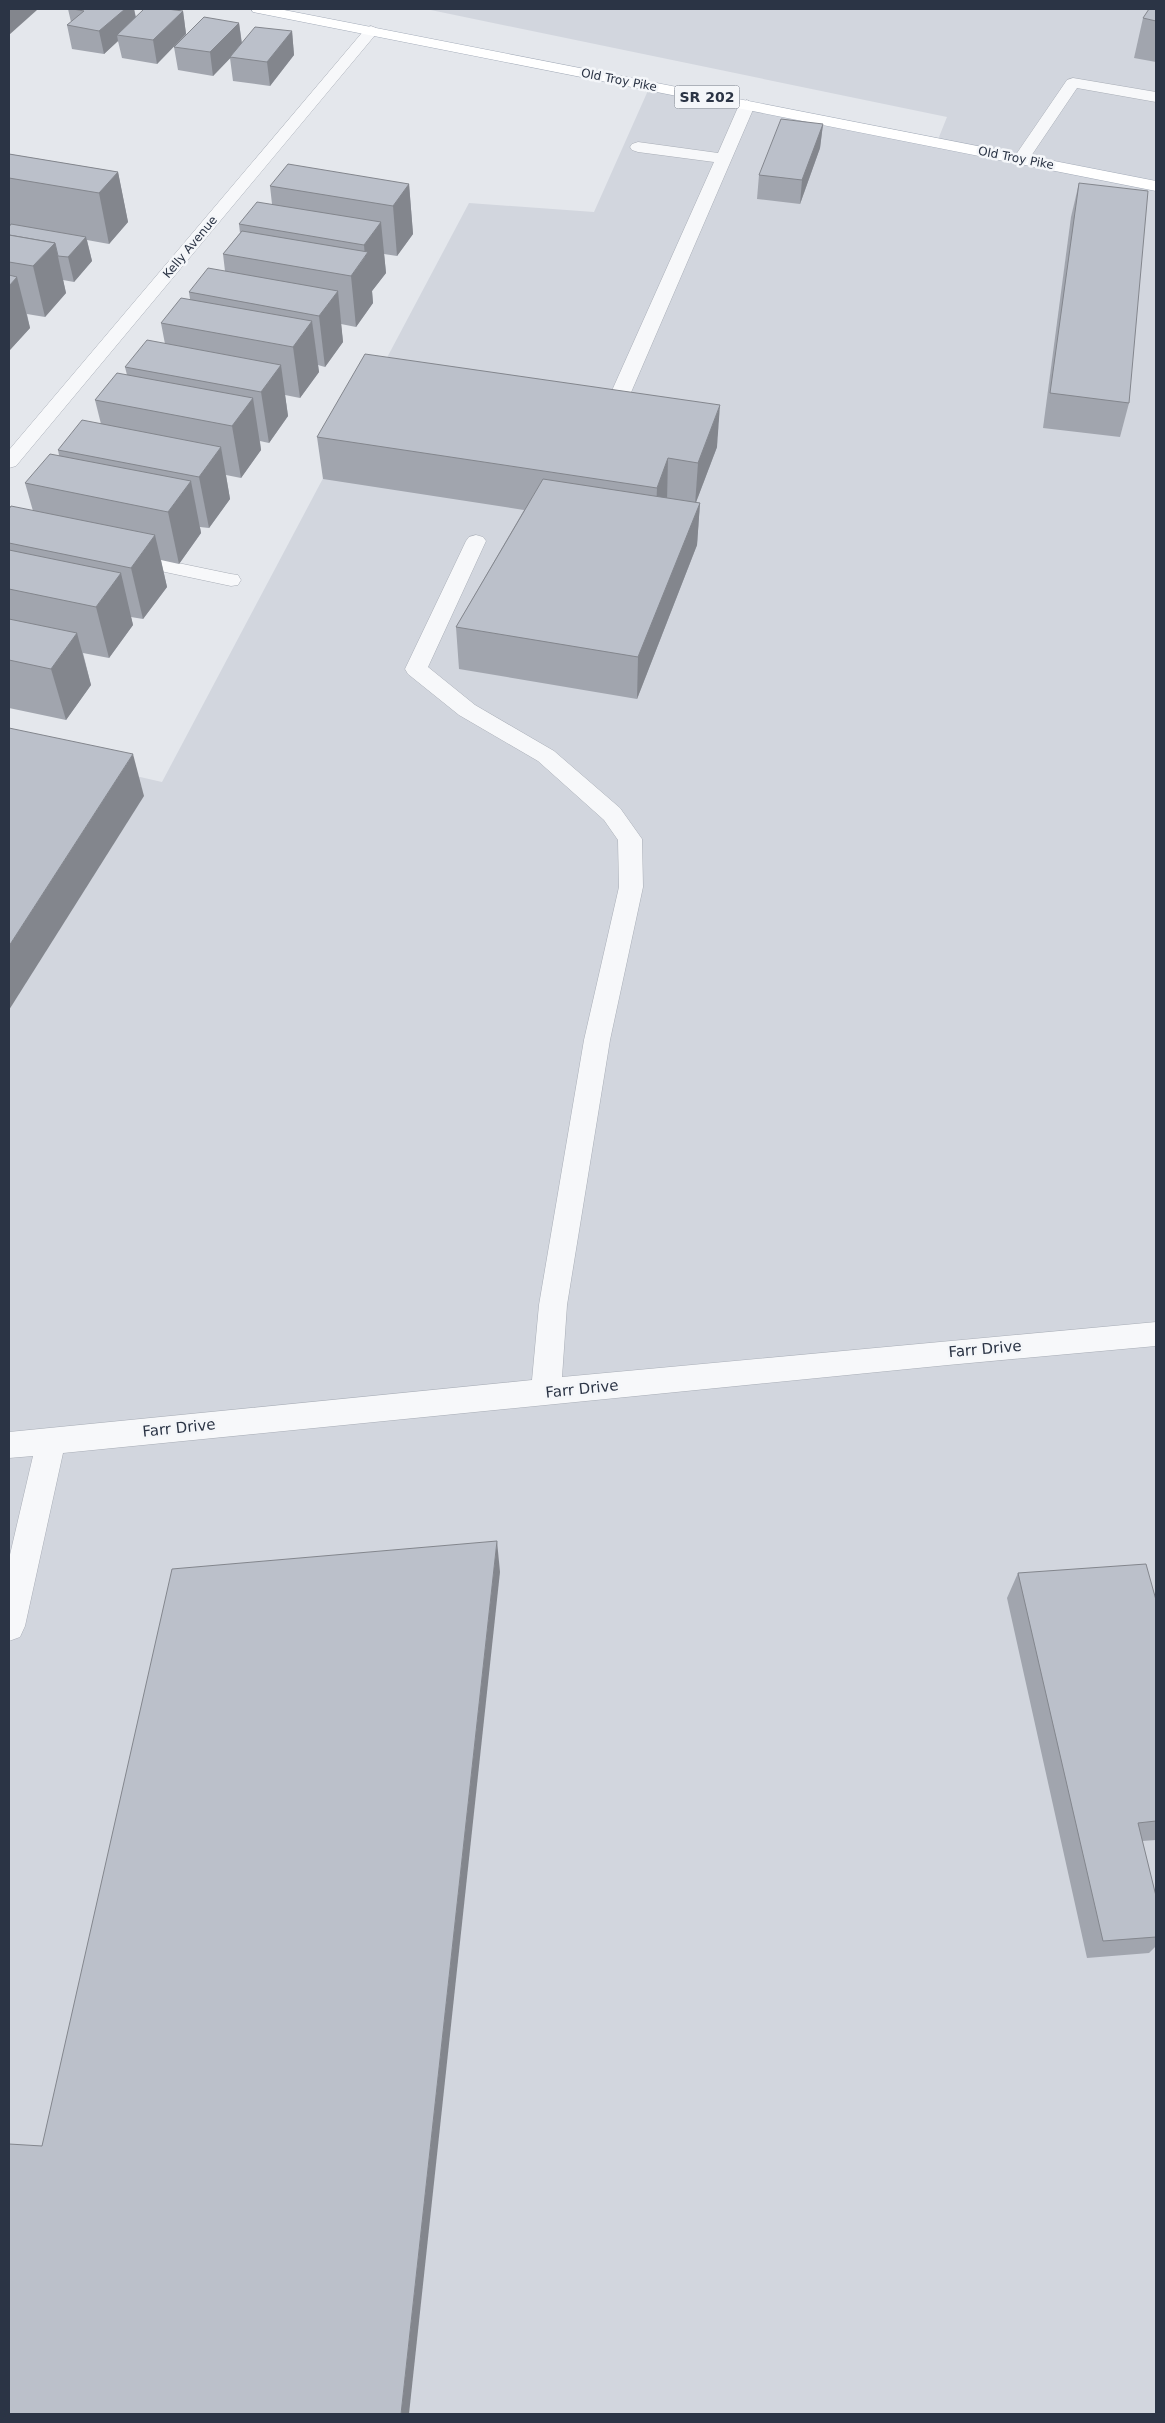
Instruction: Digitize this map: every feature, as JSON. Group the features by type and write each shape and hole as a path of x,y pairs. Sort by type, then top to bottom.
{"main road":[{"name":"Old Troy Pike","path":"258,9 1156,186"}],"street":[{"name":"Kelly Avenue","path":"9,462 371,31"},
{"path":"1021,159 1073,83 1156,97"},
{"path":"616,404 746,105"},
{"path":"638,147 724,159"},
{"path":"476,540 416,668 467,710 546,756 612,814 630,839 631,887 598,1040 579,1148 553,1305 546,1392"},
{"path":"106,554 231,580"},
{"name":"Farr Drive","path":"9,1445 948,1352 1156,1334"},
{"path":"9,1626 51,1441"}],"shaded area":[{"path":"426,9 1156,9 1156,2414 9,2414 9,747 162,782 469,203 594,212 650,86 937,142 947,117"}],"building":[{"path":"73,9 125,9 99,31 67,25 84,11"},
{"path":"144,9 183,11 153,40 117,35"},
{"path":"1149,9 1156,9 1156,21 1143,18"},
{"path":"204,17 239,23 210,52 174,47"},
{"path":"255,27 292,31 267,62 230,57"},
{"path":"781,119 823,124 802,180 759,175"},
{"path":"9,154 118,172 99,193 9,178"},
{"path":"288,164 409,184 393,206 270,186"},
{"path":"1079,183 1148,191 1129,403 1050,393"},
{"path":"257,202 381,222 364,245 239,224"},
{"path":"11,224 86,237 68,257 58,256 55,243 9,235"},
{"path":"242,231 368,252 351,276 223,254"},
{"path":"9,235 55,243 33,266 9,262"},
{"path":"208,268 338,291 319,316 189,292"},
{"path":"9,275 17,277 9,286"},
{"path":"181,298 312,321 293,347 161,323"},
{"path":"147,340 281,365 261,392 125,367"},
{"path":"365,354 720,405 698,463 668,458 657,488 317,437"},
{"path":"117,373 253,398 232,426 95,400"},
{"path":"82,420 221,447 199,477 58,450"},
{"path":"50,454 191,481 168,512 25,483"},
{"path":"543,479 700,503 638,657 456,627"},
{"path":"11,506 155,535 131,568 9,543 9,509"},
{"path":"9,550 121,573 96,607 9,589"},
{"path":"9,619 77,633 51,669 9,660"},
{"path":"9,728 133,754 9,946"},
{"path":"497,1541 401,2414 9,2414 9,2144 42,2146 172,1569"},
{"path":"1146,1564 1156,1600 1156,1821 1138,1823 1156,1896 1156,1937 1103,1941 1018,1573"}]}
